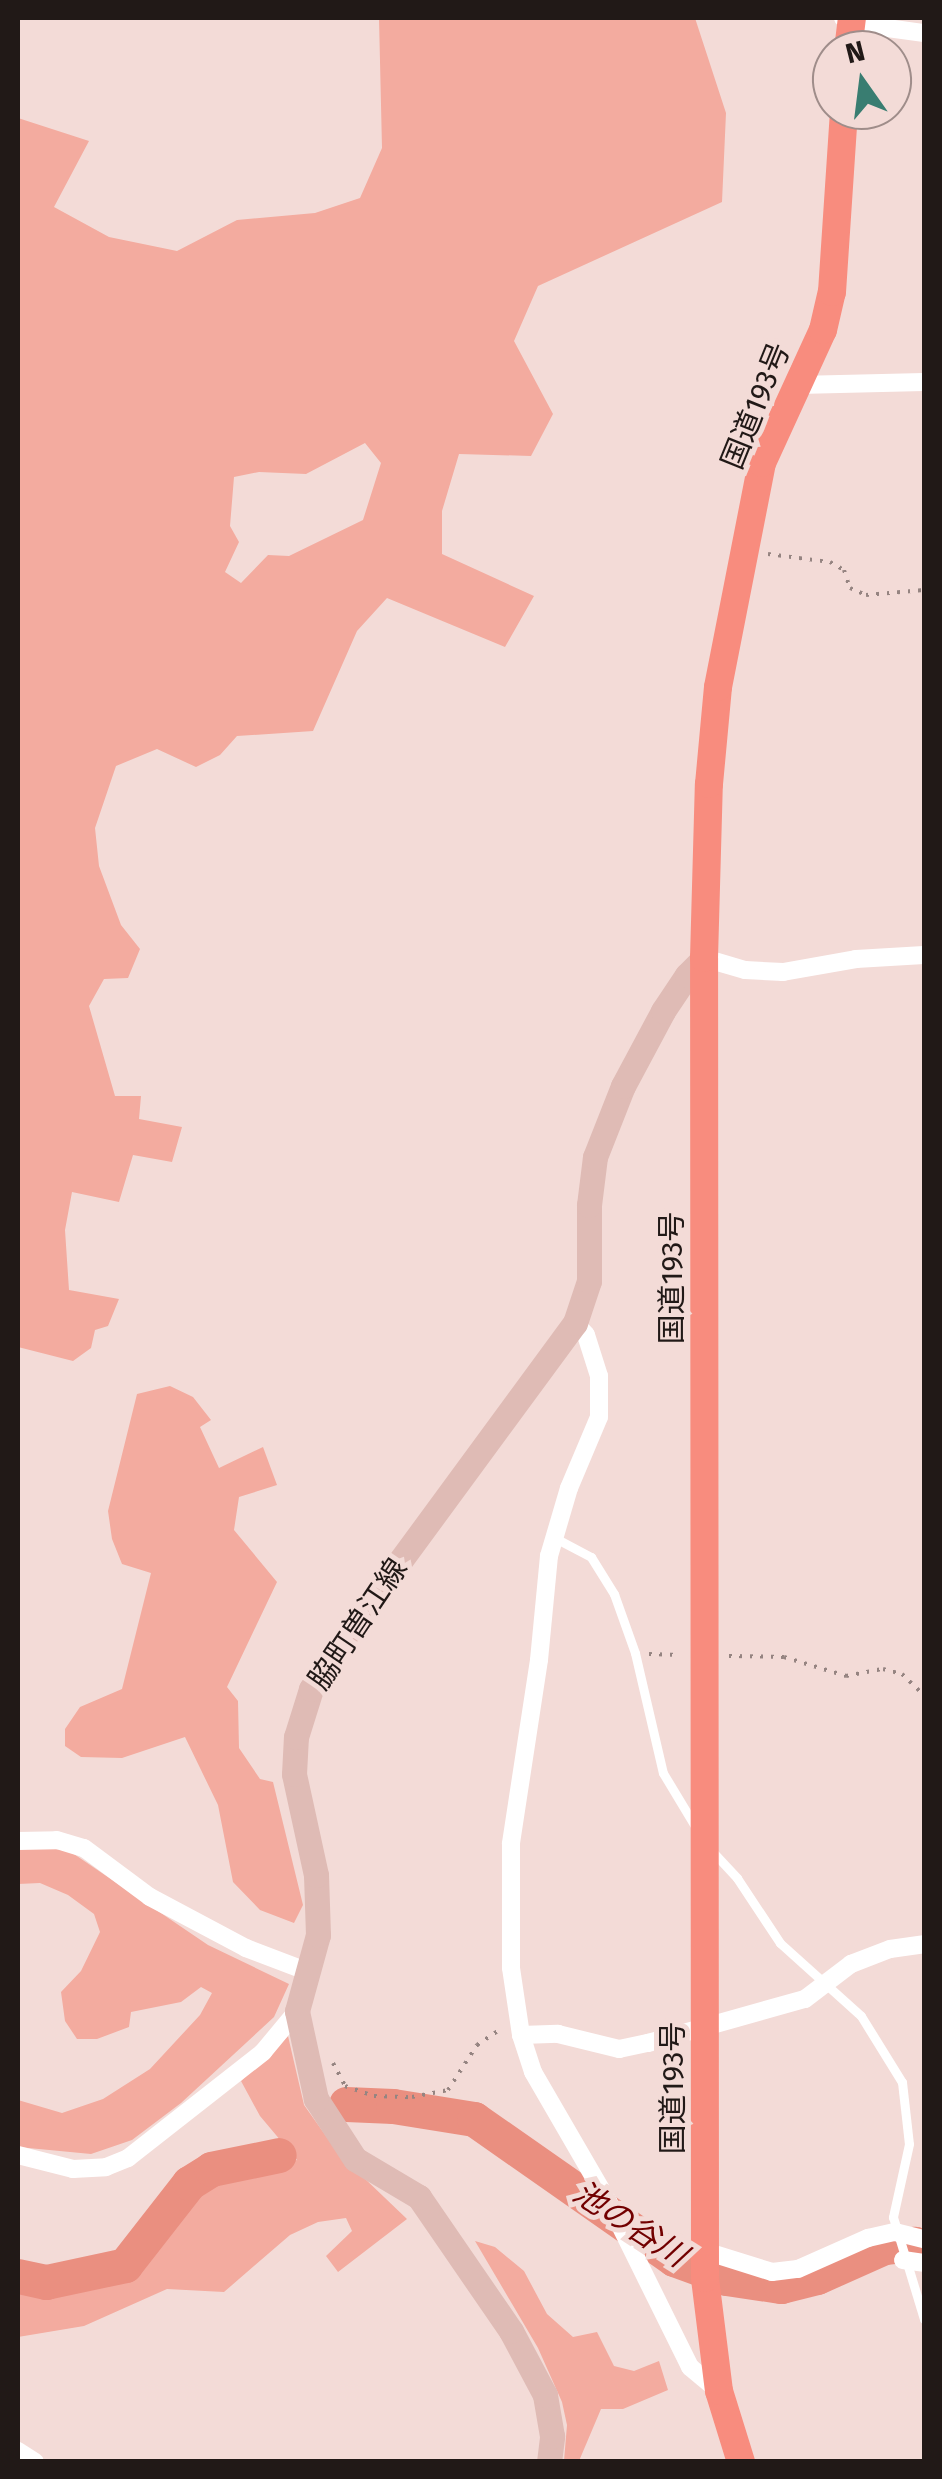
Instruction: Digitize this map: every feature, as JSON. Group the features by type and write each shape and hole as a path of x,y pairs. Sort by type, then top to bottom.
{"highway":[{"name":"国道193号","path":"741,2462 719,2391 705,2263 704,958 710,784 718,686 762,463 823,330 832,292 843,130"}],"main road":[{"name":"脇町曽江線","path":"548,2462 552,2436 545,2396 511,2331 420,2197 356,2159 316,2099 297,2011 318,1935 316,1874 294,1774 296,1737 311,1689 419,1533 575,1323 589,1281 589,1205 595,1157 622,1086 687,975 704,958"}],"street":[{"path":"848,27 924,33"},
{"path":"798,385 924,382"},
{"path":"704,958 745,970 783,972 856,959 924,955"},
{"path":"575,1323 586,1336 600,1376 599,1417 569,1488 555,1538 511,1844 508,1904 520,2026 534,2072 608,2203 690,2367 719,2391"},
{"path":"18,1841 57,1840 84,1848 150,1897 246,1948 309,1972"},
{"path":"520,2026 619,2049 804,1999 830,1984 851,1964 890,1949 924,1944"},
{"path":"18,2155 74,2169 106,2167 128,2158 263,2052 297,2011"},
{"path":"705,2263 772,2272 798,2269 868,2238 924,2240"},
{"path":"902,2257 924,2263"},
{"path":"18,2451 35,2462"}],"lane":[{"path":"555,1538 592,1557 614,1594 635,1653 663,1773 705,1844 737,1878 780,1943 862,2016 902,2082 909,2144 894,2217 902,2257 924,2319"}],"path":[{"path":"744,551 830,562 844,570 850,588 866,594 924,590"},
{"path":"635,1653 784,1657 846,1676 883,1669 902,1674 924,1695"},
{"path":"330,2059 345,2086 374,2096 412,2097 448,2090 477,2045 520,2026"}],"shaded area":[{"path":"379,18 695,18 726,113 722,202 538,286 514,341 553,414 531,456 459,454 442,511 442,554 534,596 505,647 387,598 357,631 313,731 237,736 220,755 196,767 157,749 116,766 95,828 99,866 121,925 140,949 128,978 104,979 89,1006 115,1096 141,1096 139,1119 182,1127 172,1162 133,1155 119,1202 72,1192 65,1230 69,1290 119,1299 108,1326 95,1330 91,1348 73,1361 18,1347 18,118 89,141 54,207 109,237 177,251 237,220 315,213 360,198 382,148","holes":["365,443 381,463 363,520 289,556 268,555 241,583 225,572 239,542 230,526 234,477 259,472 306,474"]},
{"path":"170,1386 193,1397 211,1420 200,1427 219,1468 263,1447 277,1485 239,1497 234,1530 277,1582 227,1687 238,1701 239,1748 260,1779 273,1782 303,1905 294,1923 260,1910 233,1882 218,1805 185,1737 122,1758 81,1757 65,1746 65,1729 80,1707 122,1689 151,1573 122,1564 112,1539 108,1511 137,1394"},
{"path":"18,1847 68,1850 208,1945 289,1984 274,2017 181,2103 132,2140 91,2154 18,2147 18,2100 62,2113 103,2099 150,2069 200,2015 212,1993 201,1987 181,2002 131,2012 129,2027 97,2039 77,2039 65,2021 61,1992 81,1971 100,1932 94,1914 68,1895 40,1883 18,1884"},
{"path":"288,2036 304,2105 338,2153 407,2219 338,2272 326,2256 352,2231 346,2218 318,2222 290,2235 224,2292 167,2289 84,2326 18,2337 18,2277 122,2275 142,2258 194,2191 218,2176 297,2160 260,2116 241,2081"},
{"path":"475,2241 495,2247 524,2271 547,2314 573,2337 597,2332 614,2366 634,2371 659,2361 668,2390 623,2409 601,2409 579,2461 564,2461 567,2425 562,2402 538,2348"}],"waterway":[{"name":"池の谷川","path":"346,2104 393,2106 474,2119 674,2259 726,2278 781,2286 817,2277 884,2247 915,2244 924,2248"},
{"name":"池の谷川","path":"18,2276 46,2282 125,2265 189,2183 211,2169 279,2155"}]}
